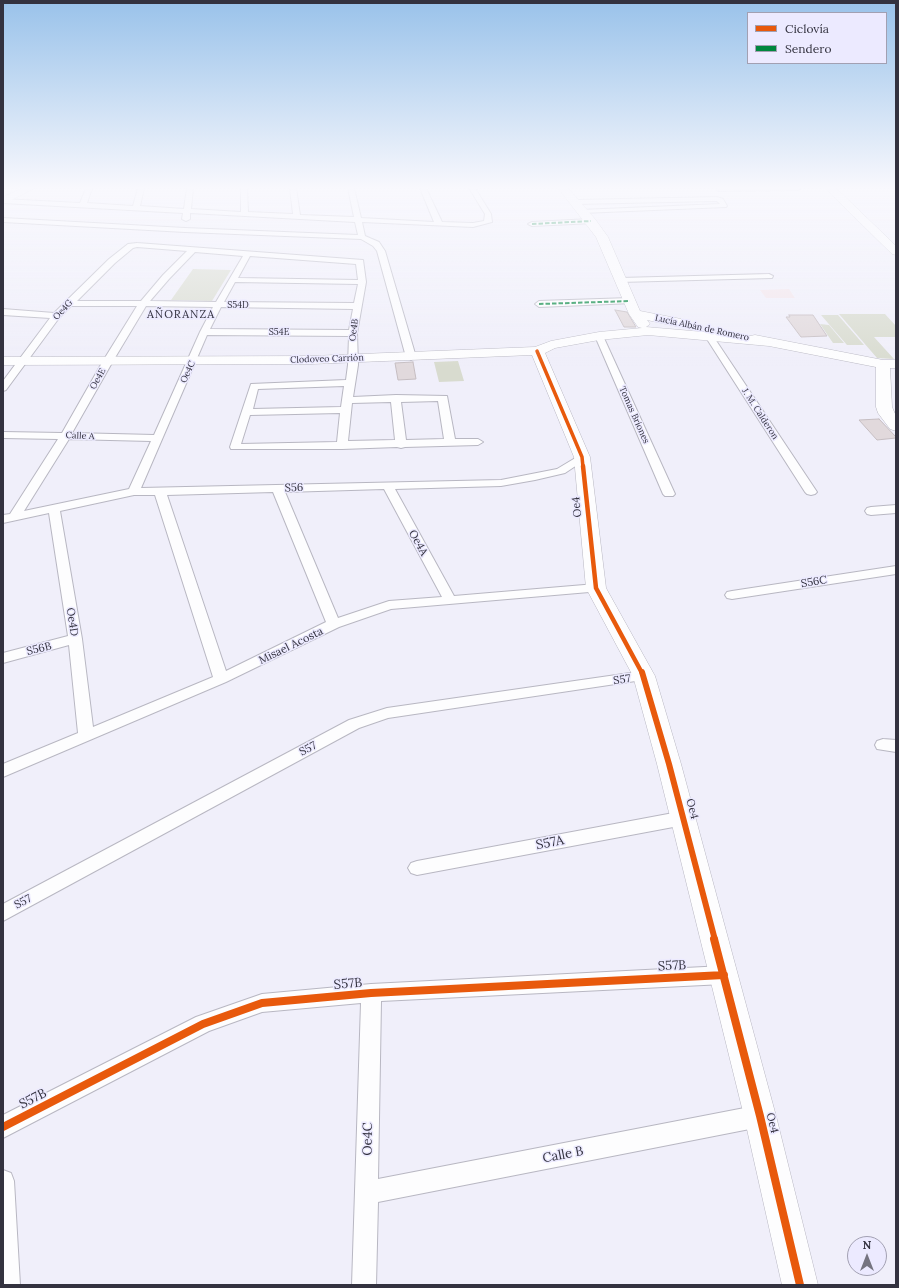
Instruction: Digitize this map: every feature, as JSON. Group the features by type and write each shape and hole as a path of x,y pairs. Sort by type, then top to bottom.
{"street":[{"name":"Oe4G","path":"3,388 56,316 71,303 87,284 112,260 128,248"},
{"name":"Oe4G","path":"184,248 194,249"},
{"path":"379,248 395,297 411,357"},
{"path":"607,248 632,307 648,331"},
{"path":"194,249 248,254"},
{"name":"Oe4E","path":"8,518 66,435 108,361 143,304 166,277 194,249"},
{"name":"Oe4B","path":"248,254 360,262 362,282 353,333 353,365 342,446"},
{"name":"Oe4C","path":"134,492 157,438 193,362 204,332 248,254"},
{"path":"620,280 769,276"},
{"path":"234,280 362,282"},
{"name":"S54D","path":"71,303 358,306"},
{"path":"539,304 632,307"},
{"name":"Lucía Albán de Romero","path":"632,307 709,336 768,342"},
{"path":"3,312 56,316"},
{"name":"Lucía Albán de Romero","path":"648,331 692,330 890,364"},
{"name":"Clodoveo Carrión","path":"3,361 193,362 411,357 537,351 551,345 599,336 648,331"},
{"name":"S54E","path":"204,332 353,333"},
{"name":"Tomas Briones","path":"599,336 670,494"},
{"name":"J. M. Calderon","path":"709,336 811,492"},
{"name":"Oe4","path":"537,351 582,457 596,588 644,676 684,818 760,1116 800,1285"},
{"path":"890,364 884,407 886,413 896,426"},
{"path":"350,383 254,386 235,447 401,445 478,442"},
{"path":"247,412 347,405 396,398 443,398 450,443"},
{"path":"396,398 401,445"},
{"name":"Calle A","path":"3,435 66,435 157,438"},
{"name":"S56","path":"8,518 134,492 501,482 535,477 561,471 582,457"},
{"name":"Oe4A","path":"387,486 450,600"},
{"path":"278,489 334,624"},
{"path":"160,492 221,679"},
{"name":"Oe4D","path":"54,509 75,639 86,735"},
{"path":"871,510 896,509"},
{"name":"S56C","path":"732,595 896,570"},
{"name":"Misael Acosta","path":"3,771 221,679 334,624 389,605 596,588"},
{"name":"S56B","path":"3,658 75,639"},
{"name":"S57","path":"3,913 354,724 387,714 644,676"},
{"name":"S57A","path":"417,868 684,818"},
{"name":"S57B","path":"3,1127 203,1024 262,1003 371,993 724,975"},
{"name":"Oe4C","path":"364,1285 371,993"},
{"name":"Calle B","path":"367,1193 760,1116"},
{"path":"3,1181 6,1274"}],"shaded area":[{"path":"193,269 231,270 212,301 171,300"},
{"path":"789,289 795,298 766,298 760,290"},
{"path":"839,314 885,314 896,326 896,337 874,337 894,359 877,358"},
{"path":"821,315 838,315 864,345 847,345"},
{"path":"820,324 829,325 844,343 833,343"},
{"path":"458,361 464,381 439,382 434,362"}],"building":[{"path":"615,310 627,312 636,327 624,327"},
{"path":"789,315 813,315 827,336 801,337 786,317 790,317"},
{"path":"413,362 416,379 398,380 395,363"},
{"path":"879,419 896,438 877,440 859,420"}],"marked path":[{"path":"539,304 630,301"}],"cycle path":[{"path":"537,351 582,457 596,588 644,676 669,764 760,1116 800,1285"},
{"path":"3,1127 203,1024 262,1003 371,993 724,975"}],"district":[{"name":"AÑORANZA","path":"181,315"}]}
